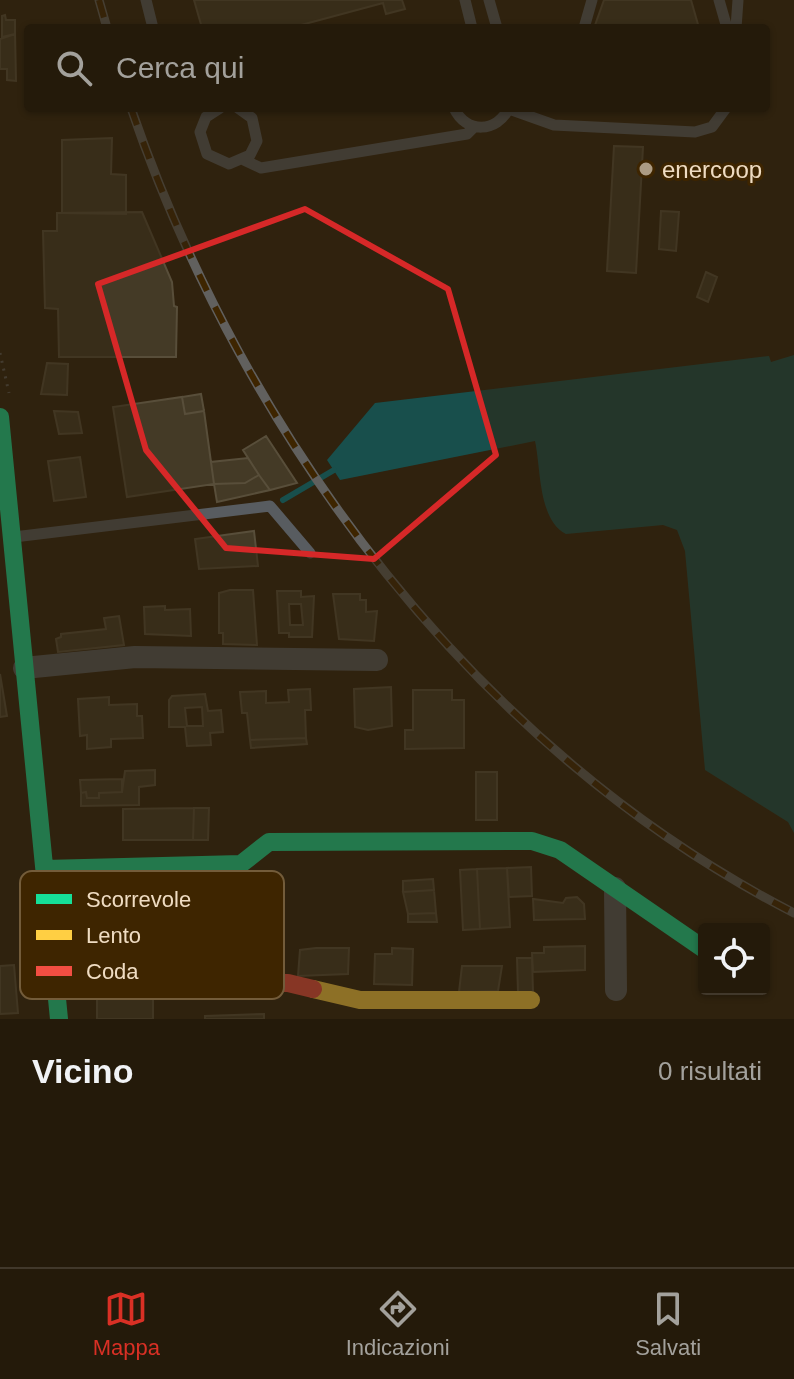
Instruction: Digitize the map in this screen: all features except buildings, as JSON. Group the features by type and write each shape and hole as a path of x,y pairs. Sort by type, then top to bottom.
{"street":[{"path":"0,417 6,524 45,869 241,864 269,842 532,841 560,850 698,945"},
{"path":"24,668 135,657 377,660"},
{"path":"615,888 616,990"},
{"path":"284,983 360,1000 531,1000"},
{"path":"56,999 59,1019"}],"lane":[{"path":"146,0 152,24"},
{"path":"465,0 471,24"},
{"path":"489,0 496,24"},
{"path":"585,24 592,0"},
{"path":"719,0 726,24"},
{"path":"736,24 738,0"},
{"path":"199,112 206,117"},
{"path":"214,112 206,117 200,132 207,154 229,164 244,160 255,148 258,133 252,118 244,112"},
{"path":"456,112 459,118 474,127"},
{"path":"244,160 261,168 467,134 474,127 499,122 506,112"},
{"path":"520,112 554,125 695,132 712,127 723,112"},
{"path":"6,524 270,506 310,553"}],"highlighted area":[{"path":"305,209 448,289 496,455 374,559 226,548 146,450 98,284"}],"water":[{"path":"794,355 794,833 788,822 705,770 685,551 677,530 663,525 566,534 557,527 545,506 535,441 340,480 327,460 375,403 769,356 771,362"}],"waterway":[{"path":"283,500 334,470"}],"railway":[{"path":"99,0 106,24"},
{"path":"133,112 179,231 238,351 308,466 387,574 475,675 573,766 679,846 794,913"}],"traffic: fast":[{"path":"0,417 44,871"},
{"path":"45,869 241,864 269,842 532,841 560,850 698,945"},
{"path":"57,999 59,1019"}],"traffic: slow":[{"path":"313,989 360,1000 531,1000"}],"traffic: jam":[{"path":"284,983 313,989"}],"place":[{"name":"enercoop","path":"646,169"}]}
